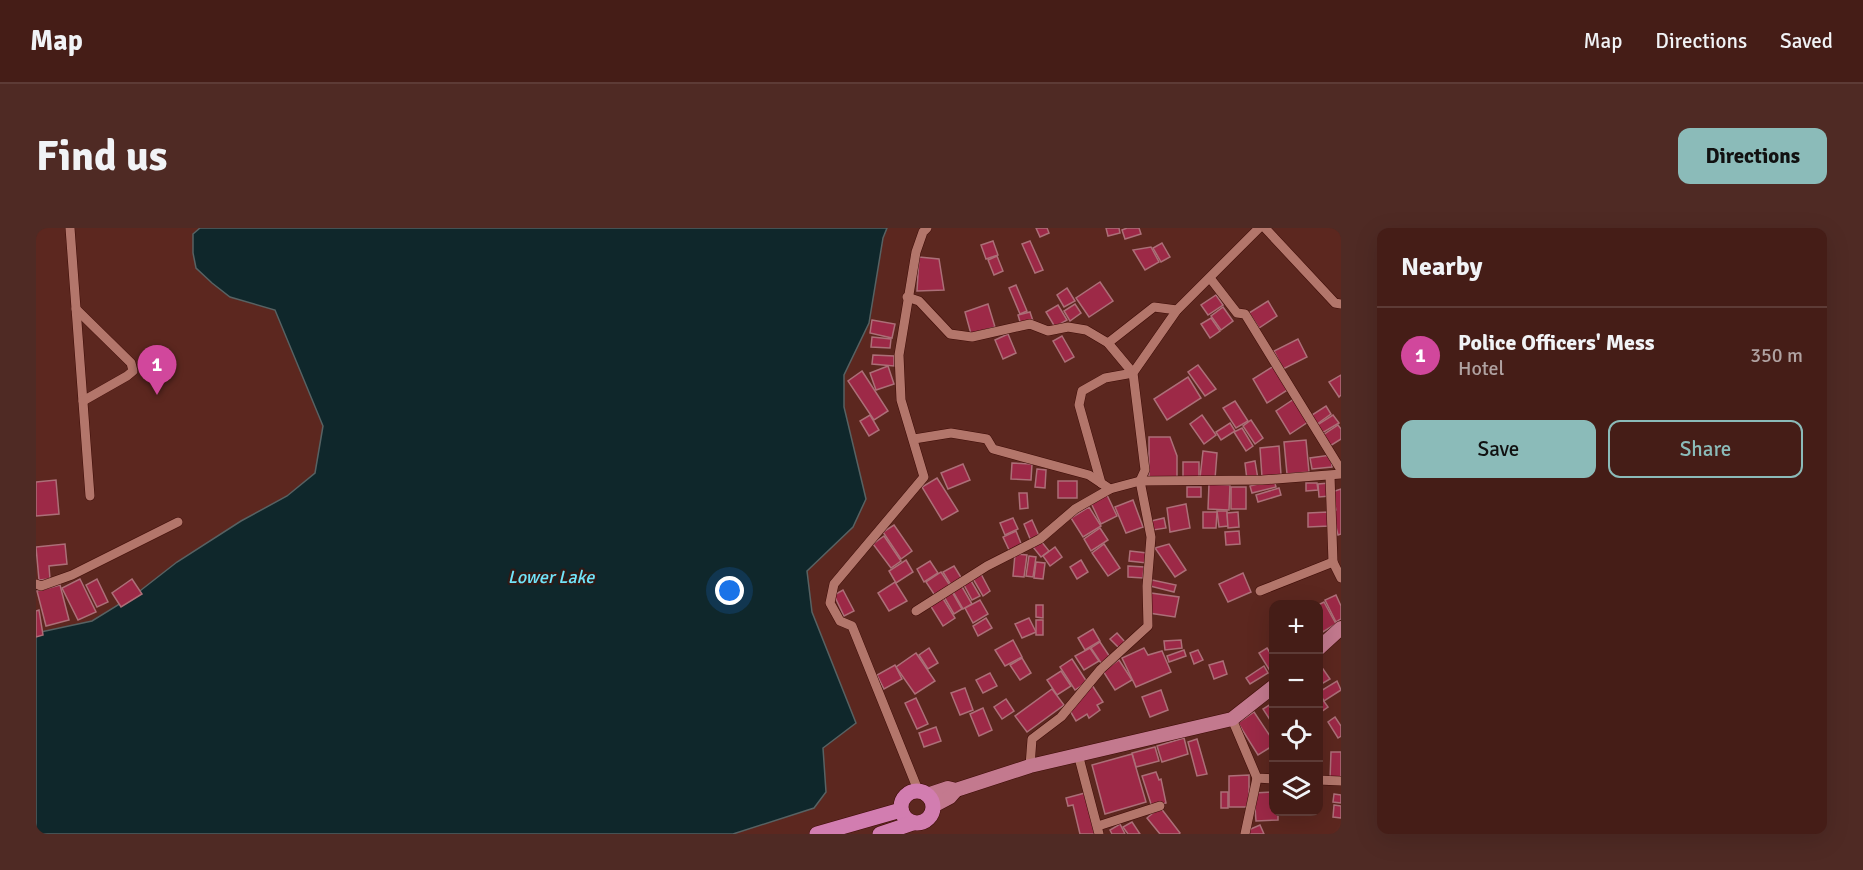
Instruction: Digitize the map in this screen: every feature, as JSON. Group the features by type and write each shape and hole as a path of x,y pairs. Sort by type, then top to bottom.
{"main road":[{"path":"1323,644 1341,628"},
{"path":"921,827 905,818 901,810 905,796 926,797 948,788 956,790 1030,766 1232,719 1269,690"},
{"path":"880,834 921,827 933,813 926,797"},
{"path":"817,834 901,810"}],"street":[{"path":"70,228 90,496"},
{"path":"926,797 852,626 840,621 830,603 834,584 924,477 901,399 899,355 916,252 923,232 927,228"},
{"path":"1101,483 1079,405 1082,391 1105,378 1133,373 1177,310 1259,228"},
{"path":"1265,228 1335,303 1341,304"},
{"path":"916,611 987,566 1040,539 1075,509 1110,489 1140,481 1262,480 1330,476 1341,472 1245,314 1238,313 1210,278"},
{"path":"907,297 919,301 950,334 972,337 1030,324 1048,331 1068,327 1086,330 1108,343 1133,373 1145,470 1140,481 1151,537 1147,586 1148,626 1101,669 1061,717 1032,739 1030,766"},
{"path":"1108,343 1154,307 1177,310"},
{"path":"76,309 131,363 133,371 83,401"},
{"path":"914,440 951,433 987,440 993,449 1089,475 1110,489"},
{"path":"1330,476 1333,562 1341,578"},
{"path":"36,584 41,586 72,575 178,522"},
{"path":"1260,591 1333,562"},
{"path":"1232,719 1257,778 1245,834"},
{"path":"1078,754 1099,830 1160,806"},
{"path":"1257,778 1269,779"},
{"path":"1323,780 1341,781"}],"water":[{"name":"Lower Lake","path":"200,228 887,228 883,238 869,323 844,375 844,407 866,499 853,527 807,571 812,612 856,723 823,748 826,792 814,808 733,834 36,834 36,633 92,621 136,594 177,562 241,521 287,496 315,473 323,426 275,310 230,297 196,268 193,234"}],"building":[{"path":"1036,228 1047,228 1049,233 1040,237"},
{"path":"1106,228 1119,228 1120,233 1108,236"},
{"path":"1139,228 1141,234 1125,239 1122,230"},
{"path":"993,241 998,255 986,259 981,245"},
{"path":"1030,241 1043,270 1035,273 1022,244"},
{"path":"1162,243 1170,257 1161,262 1153,248"},
{"path":"1151,247 1159,262 1145,270 1133,250"},
{"path":"997,256 1003,271 994,275 988,260"},
{"path":"919,257 939,259 944,290 917,291"},
{"path":"1100,282 1113,301 1089,317 1076,298"},
{"path":"1016,285 1027,311 1020,314 1009,288"},
{"path":"1067,288 1075,301 1064,307 1057,295"},
{"path":"1216,295 1223,305 1208,315 1201,305"},
{"path":"1268,301 1277,316 1259,328 1249,313"},
{"path":"988,304 995,327 971,334 965,312"},
{"path":"1075,304 1081,313 1070,321 1064,311"},
{"path":"1058,305 1067,320 1055,327 1046,312"},
{"path":"1223,307 1233,321 1221,330 1211,316"},
{"path":"1030,312 1033,321 1021,325 1018,315"},
{"path":"1211,318 1220,331 1210,338 1201,324"},
{"path":"872,320 895,324 892,338 870,333"},
{"path":"1008,334 1016,353 1003,359 995,340"},
{"path":"1062,336 1074,357 1065,362 1053,341"},
{"path":"872,337 891,339 890,348 871,347"},
{"path":"1298,339 1307,357 1283,369 1274,351"},
{"path":"873,355 894,356 894,366 872,364"},
{"path":"1198,365 1216,389 1205,396 1188,372"},
{"path":"888,366 894,384 876,390 870,373"},
{"path":"1274,366 1289,389 1267,403 1253,379"},
{"path":"862,371 888,411 874,420 848,381"},
{"path":"1341,375 1341,395 1339,397 1329,382"},
{"path":"1188,377 1201,398 1167,420 1154,399"},
{"path":"1294,399 1308,422 1290,434 1276,411"},
{"path":"1235,401 1248,421 1236,428 1223,408"},
{"path":"1326,406 1331,414 1317,424 1312,415"},
{"path":"870,415 879,430 869,436 860,421"},
{"path":"1202,415 1216,435 1204,444 1190,424"},
{"path":"1333,415 1339,423 1322,433 1317,425"},
{"path":"1251,420 1263,438 1255,444 1243,426"},
{"path":"1230,423 1235,431 1221,440 1216,432"},
{"path":"1338,425 1341,429 1341,439 1330,446 1323,435"},
{"path":"1242,428 1253,446 1246,451 1234,432"},
{"path":"1149,437 1170,437 1177,456 1177,477 1149,477"},
{"path":"1306,440 1309,472 1287,474 1284,442"},
{"path":"1279,446 1281,475 1262,477 1260,448"},
{"path":"1203,451 1217,453 1215,479 1200,478"},
{"path":"1331,455 1332,467 1312,469 1310,458"},
{"path":"1255,461 1258,479 1247,480 1245,463"},
{"path":"1183,462 1199,462 1199,479 1183,479"},
{"path":"1012,463 1032,464 1031,480 1011,479"},
{"path":"963,464 970,480 948,489 941,473"},
{"path":"1037,469 1046,470 1045,488 1035,487"},
{"path":"937,478 958,511 942,520 922,487"},
{"path":"56,480 59,514 36,516 36,482"},
{"path":"1274,480 1276,487 1252,493 1250,486"},
{"path":"1058,481 1077,481 1077,498 1058,498"},
{"path":"1306,483 1317,483 1318,490 1306,491"},
{"path":"1329,483 1330,496 1319,497 1318,484"},
{"path":"1209,484 1230,485 1229,510 1208,509"},
{"path":"1187,487 1201,487 1201,497 1187,497"},
{"path":"1231,487 1246,487 1246,509 1231,509"},
{"path":"1279,488 1281,495 1258,502 1256,495"},
{"path":"1341,489 1341,534 1338,535 1332,511 1336,510 1332,492"},
{"path":"1019,493 1027,493 1028,508 1020,509"},
{"path":"1107,495 1117,516 1101,524 1091,503"},
{"path":"1133,500 1143,527 1126,533 1115,507"},
{"path":"1186,504 1190,528 1170,532 1167,508"},
{"path":"1089,507 1101,526 1083,537 1071,518"},
{"path":"1217,511 1227,511 1228,526 1219,527"},
{"path":"1203,512 1217,512 1216,528 1203,528"},
{"path":"1238,512 1239,527 1228,528 1227,513"},
{"path":"1328,512 1329,526 1308,527 1308,513"},
{"path":"1013,518 1018,529 1005,535 1000,523"},
{"path":"1164,518 1166,528 1153,530 1151,521"},
{"path":"1032,520 1040,538 1031,541 1024,524"},
{"path":"894,525 912,551 901,559 883,532"},
{"path":"1100,528 1108,540 1091,551 1084,539"},
{"path":"1016,531 1022,546 1010,552 1003,537"},
{"path":"1239,531 1240,544 1226,545 1225,532"},
{"path":"884,536 901,561 891,568 873,544"},
{"path":"1041,541 1049,551 1041,557 1033,547"},
{"path":"65,544 67,564 49,566 50,579 39,580 36,547"},
{"path":"1104,544 1120,568 1108,576 1092,553"},
{"path":"1169,544 1186,570 1175,577 1155,548"},
{"path":"1055,547 1062,557 1050,566 1043,556"},
{"path":"1130,551 1147,553 1147,563 1129,561"},
{"path":"1015,554 1027,555 1024,577 1013,576"},
{"path":"1029,556 1036,557 1033,577 1026,576"},
{"path":"906,560 913,572 896,583 889,571"},
{"path":"1081,560 1088,572 1077,579 1070,567"},
{"path":"930,561 938,573 924,582 917,569"},
{"path":"1036,562 1045,563 1043,579 1034,578"},
{"path":"954,566 962,579 951,585 943,572"},
{"path":"1128,566 1144,567 1143,578 1128,577"},
{"path":"941,572 951,587 936,597 926,582"},
{"path":"980,572 990,591 983,596 972,577"},
{"path":"1243,573 1251,592 1228,602 1219,584"},
{"path":"80,579 96,612 78,620 62,588"},
{"path":"97,579 108,602 97,607 86,585"},
{"path":"132,579 142,594 121,607 112,593"},
{"path":"970,579 980,596 972,600 963,583"},
{"path":"1152,580 1176,585 1174,592 1150,586"},
{"path":"895,582 907,601 889,611 878,593"},
{"path":"60,585 69,620 46,626 37,591"},
{"path":"961,585 972,604 963,609 952,590"},
{"path":"843,590 854,611 844,616 834,595"},
{"path":"951,590 962,609 954,614 943,595"},
{"path":"1151,593 1179,597 1175,617 1149,613"},
{"path":"1336,595 1341,606 1341,619 1336,622 1325,600"},
{"path":"942,597 955,618 943,626 930,605"},
{"path":"980,600 988,614 973,623 965,608"},
{"path":"1323,602 1336,624 1323,632"},
{"path":"1036,605 1043,605 1043,618 1036,617"},
{"path":"39,610 43,635 36,637 36,611"},
{"path":"986,618 992,628 978,636 973,626"},
{"path":"1029,618 1036,632 1022,638 1015,624"},
{"path":"1036,620 1043,620 1043,635 1036,635"},
{"path":"1093,629 1100,641 1085,650 1078,638"},
{"path":"1117,633 1125,642 1119,648 1110,639"},
{"path":"1013,640 1022,657 1005,666 995,650"},
{"path":"1181,640 1182,648 1165,650 1164,641"},
{"path":"1100,642 1110,657 1101,663 1091,648"},
{"path":"929,648 938,663 928,669 919,655"},
{"path":"1090,648 1099,661 1084,670 1075,656"},
{"path":"1144,648 1148,655 1162,651 1171,672 1136,687 1122,658"},
{"path":"1267,648 1269,651 1269,669 1259,653"},
{"path":"1184,650 1186,656 1169,662 1167,656"},
{"path":"1198,650 1203,660 1194,664 1190,653"},
{"path":"916,653 935,681 915,694 896,667"},
{"path":"1022,658 1031,673 1020,680 1010,665"},
{"path":"1072,659 1087,682 1075,690 1060,667"},
{"path":"1119,660 1132,680 1115,690 1103,671"},
{"path":"1223,661 1227,674 1214,679 1209,665"},
{"path":"895,665 902,679 884,689 877,675"},
{"path":"1264,666 1268,673 1250,684 1246,678"},
{"path":"1323,669 1330,679 1323,683"},
{"path":"1061,671 1071,686 1057,695 1047,680"},
{"path":"990,673 997,686 983,693 976,680"},
{"path":"1337,681 1341,690 1324,701 1323,690"},
{"path":"1092,685 1103,702 1097,705 1100,710 1089,718 1087,714 1076,721 1069,709"},
{"path":"965,688 973,710 960,715 951,693"},
{"path":"1052,689 1064,705 1027,732 1015,716"},
{"path":"1161,690 1168,710 1150,717 1142,697"},
{"path":"916,698 928,724 917,729 905,703"},
{"path":"1006,699 1014,711 1002,719 994,707"},
{"path":"1323,700 1328,707 1323,710"},
{"path":"1269,705 1269,718 1263,709"},
{"path":"983,708 992,730 979,736 970,714"},
{"path":"1254,712 1269,734 1269,748 1258,755 1238,723"},
{"path":"1335,717 1341,726 1341,736 1338,738 1328,722"},
{"path":"936,727 941,741 924,747 919,733"},
{"path":"1184,738 1188,754 1162,762 1157,746"},
{"path":"1197,739 1207,774 1197,776 1188,742"},
{"path":"1155,747 1159,761 1136,767 1132,753"},
{"path":"1331,752 1341,752 1341,780 1330,780"},
{"path":"1132,754 1146,802 1105,814 1092,765"},
{"path":"1156,772 1159,780 1161,779 1166,803 1152,807 1142,776"},
{"path":"1249,775 1249,807 1229,807 1229,776"},
{"path":"1221,792 1228,792 1228,808 1221,808"},
{"path":"1269,792 1269,816 1278,816 1278,820 1256,821 1254,793"},
{"path":"1085,793 1095,834 1080,834 1073,805 1068,806 1066,798"},
{"path":"1334,794 1341,795 1341,803 1333,802"},
{"path":"1334,805 1341,806 1341,818 1333,817"},
{"path":"1160,807 1179,834 1160,834 1147,818"},
{"path":"1132,822 1140,834 1128,834 1123,827"},
{"path":"1120,824 1125,834 1112,834 1110,830"},
{"path":"1260,825 1264,834 1247,834 1246,831"}],"place":[{"name":"Police Officers' Mess","path":"157,395"}]}
